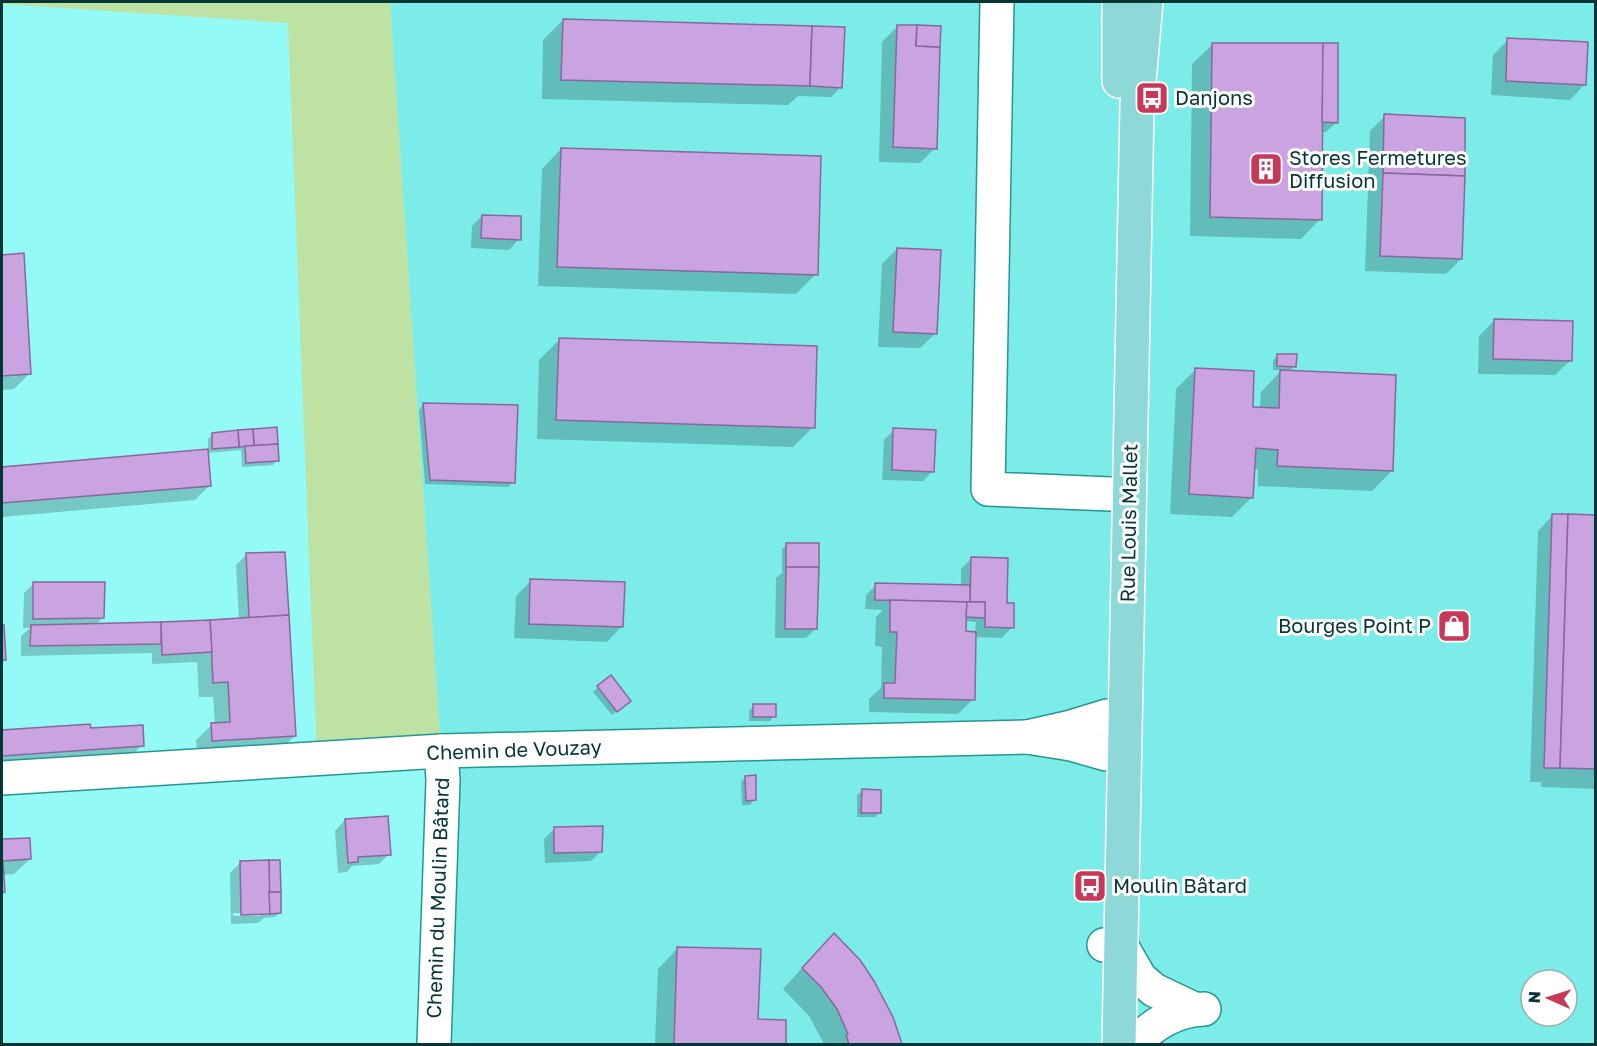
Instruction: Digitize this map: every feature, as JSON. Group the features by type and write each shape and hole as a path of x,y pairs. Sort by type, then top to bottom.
{"main road":[{"name":"Rue Louis Mallet","path":"1119,2 1111,494 1112,945 1119,1044"},
{"name":"Rue Louis Mallet","path":"1113,736 1137,104 1146,2"},
{"name":"Rue Louis Mallet","path":"1102,1044 1112,945"}],"street":[{"path":"997,2 988,489 1111,494"},
{"name":"Chemin de Vouzay","path":"2,778 441,752 1027,737 1071,728 1113,736"},
{"name":"Chemin du Moulin Bâtard","path":"434,1044 443,780 441,752"},
{"path":"1112,945 1140,978 1154,990 1202,1009 1176,1013 1151,1027 1133,1044"}],"shaded area":[{"path":"390,2 1595,2 1595,1044 434,1044 443,780"}],"green space":[{"path":"2,2 390,2 441,751 317,759 288,23 2,4"}],"building":[{"path":"563,19 812,26 810,86 561,80"},
{"path":"897,25 917,25 916,46 940,47 937,149 893,147"},
{"path":"917,25 941,26 940,47 916,46"},
{"path":"812,26 845,27 842,88 810,86"},
{"path":"1507,38 1588,42 1586,85 1506,81"},
{"name":"Stores Fermetures Diffusion","path":"1212,43 1323,43 1322,220 1210,217"},
{"path":"1323,43 1338,43 1338,123 1322,122"},
{"path":"1384,114 1465,118 1465,176 1383,173"},
{"path":"561,148 821,156 818,275 557,267"},
{"path":"1383,173 1465,176 1462,259 1380,256"},
{"path":"482,215 521,216 521,240 481,238"},
{"path":"897,248 941,250 937,334 893,332"},
{"path":"24,253 31,374 2,376 2,255"},
{"path":"1494,319 1573,321 1572,361 1493,359"},
{"path":"559,338 817,346 815,428 556,420"},
{"path":"1277,354 1297,354 1296,367 1277,366"},
{"path":"1195,368 1254,371 1253,407 1279,408 1280,370 1396,375 1393,471 1277,466 1278,450 1256,448 1253,498 1189,494"},
{"path":"423,403 518,405 515,483 430,480"},
{"path":"277,427 278,444 254,446 253,429"},
{"path":"893,428 936,430 934,472 892,470"},
{"path":"253,429 254,446 239,447 238,430"},
{"path":"238,430 239,447 212,449 212,433"},
{"path":"278,444 279,461 246,463 245,446"},
{"path":"208,449 211,486 2,503 2,467"},
{"path":"1552,514 1568,514 1560,768 1544,768"},
{"path":"1568,514 1596,515 1596,769 1560,768"},
{"path":"786,543 819,543 819,567 786,567"},
{"path":"285,552 289,615 249,618 246,553"},
{"path":"971,557 1008,558 1007,603 1014,603 1014,628 985,627 985,602 970,602"},
{"path":"786,567 819,567 817,629 785,629"},
{"path":"530,579 625,582 623,627 529,624"},
{"path":"33,582 105,582 104,618 33,619"},
{"path":"875,583 970,585 970,602 875,600"},
{"path":"890,600 967,602 966,631 976,632 975,700 884,698 884,683 895,683 897,632 890,632"},
{"path":"967,602 985,602 985,618 966,617"},
{"path":"289,615 296,736 212,741 211,723 230,722 228,682 213,683 210,620"},
{"path":"210,620 212,652 162,655 161,622"},
{"path":"161,622 161,644 30,646 31,625"},
{"path":"2,625 4,625 6,660 2,660"},
{"path":"611,675 631,701 617,712 597,686"},
{"path":"753,704 776,704 776,717 753,717"},
{"path":"90,724 91,728 143,725 144,746 2,756 2,730"},
{"path":"756,775 756,800 746,801 745,776"},
{"path":"862,789 881,790 881,813 861,813"},
{"path":"388,816 391,855 358,857 358,862 348,863 345,819"},
{"path":"603,826 602,852 554,853 554,827"},
{"path":"30,838 31,859 3,861 5,892 2,893 2,839"},
{"path":"269,860 280,860 281,892 269,892"},
{"path":"269,860 270,914 241,915 240,861"},
{"path":"269,892 281,892 281,913 270,914"},
{"path":"834,933 860,960 874,981 893,1017 902,1044 849,1044 846,1035 848,1034 837,1009 821,987 802,968"},
{"path":"677,947 761,949 758,1019 786,1020 786,1044 674,1044"}],"place":[{"name":"Danjons","path":"1152,98"},
{"name":"Stores Fermetures Diffusion","path":"1266,169"},
{"name":"Bourges Point P","path":"1454,626"},
{"name":"Moulin Bâtard","path":"1090,886"}]}
